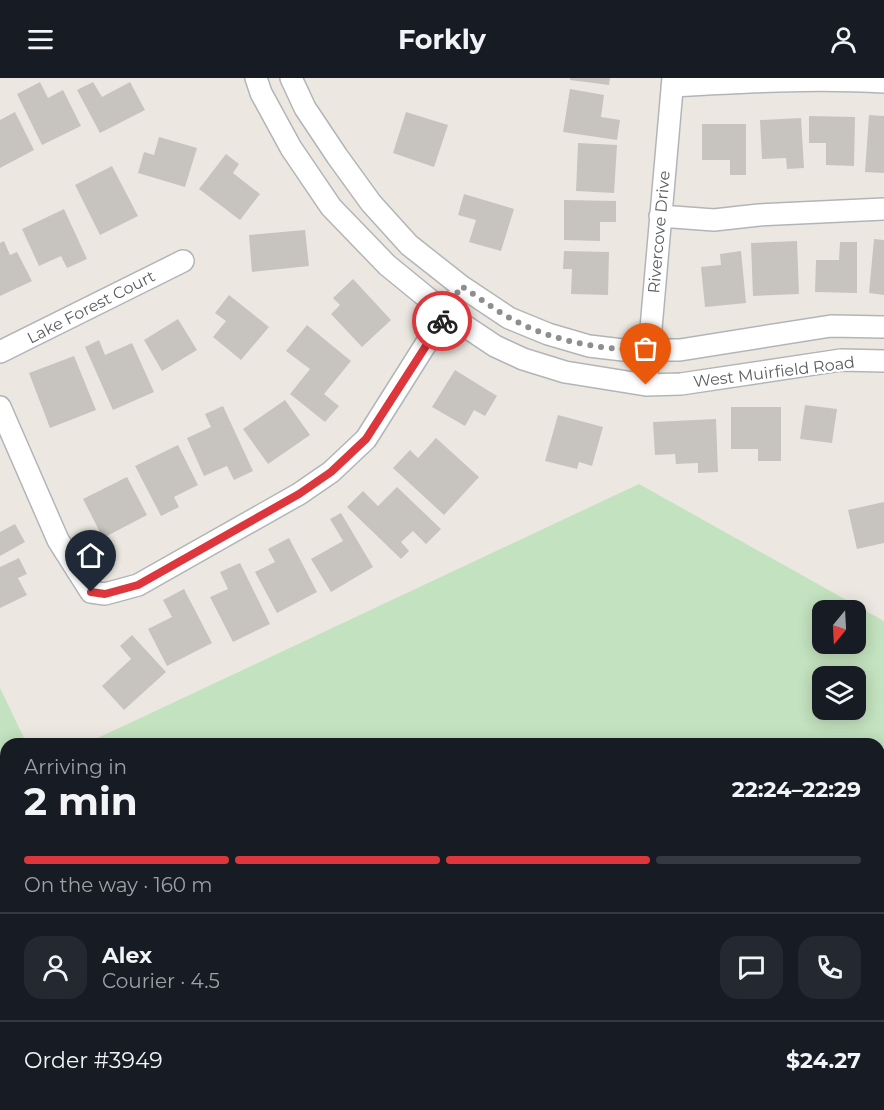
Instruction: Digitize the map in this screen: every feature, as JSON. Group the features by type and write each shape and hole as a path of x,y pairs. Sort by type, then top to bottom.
{"street":[{"name":"West Muirfield Road","path":"256,78 291,147 331,207 387,265 447,314 495,346 523,359 565,372 646,385 681,384 841,360 884,361"},
{"name":"West Muirfield Road","path":"291,78 305,108 371,203 409,245 461,286 509,318 548,334 590,346 622,350 680,350 831,326 884,327"},
{"path":"672,82 792,79 850,79 884,82"},
{"name":"Rivercove Drive","path":"646,385 672,82"},
{"path":"660,216 714,220 759,215 884,209"},
{"name":"Lake Forest Court","path":"0,352 183,261"},
{"path":"0,407 58,540 91,592 105,594 138,585 299,494 331,472 366,439 447,314 461,286"}],"green space":[{"path":"639,484 846,600 812,600 812,654 866,654 866,611 884,621 884,738 98,738"},
{"path":"0,688 24,738 0,738"}],"building":[{"path":"570,78 610,78 609,85 570,80"},
{"path":"40,82 48,98 63,90 81,126 42,145 17,94"},
{"path":"93,82 102,97 130,82 145,110 100,133 77,90"},
{"path":"570,89 604,95 601,117 620,120 617,140 563,132"},
{"path":"15,112 34,150 0,168 0,120"},
{"path":"406,112 448,125 434,167 393,153"},
{"path":"869,115 884,116 884,173 865,172"},
{"path":"809,116 855,117 854,166 826,165 826,143 809,143"},
{"path":"801,118 804,168 787,169 786,158 762,159 760,120"},
{"path":"702,124 746,124 746,175 730,175 730,160 702,160"},
{"path":"159,137 197,148 185,187 138,173 144,152 154,155"},
{"path":"578,143 617,145 614,193 576,191"},
{"path":"226,154 239,164 233,173 260,194 240,220 199,189"},
{"path":"112,166 138,216 100,235 75,185"},
{"path":"464,194 514,209 501,251 469,242 476,220 458,215"},
{"path":"564,200 616,201 616,222 600,222 600,241 564,240"},
{"path":"64,209 87,259 67,268 61,256 39,266 22,229"},
{"path":"305,230 309,266 252,272 249,235"},
{"path":"874,239 884,240 884,295 869,293"},
{"path":"4,241 10,255 17,252 32,281 0,296 0,243"},
{"path":"797,241 799,294 753,296 751,243"},
{"path":"840,242 857,242 857,293 815,292 816,260 839,260"},
{"path":"564,251 609,252 608,295 571,294 572,269 563,269"},
{"path":"741,251 746,303 705,307 701,267 721,265 720,254"},
{"path":"353,279 391,320 362,347 331,314 340,305 333,298"},
{"path":"229,295 269,327 241,360 213,337 226,321 215,313"},
{"path":"178,319 197,350 162,371 144,340"},
{"path":"307,325 351,361 324,394 339,406 325,422 290,394 310,369 286,351"},
{"path":"99,340 105,355 132,343 154,392 113,410 85,347"},
{"path":"74,356 96,410 50,428 29,373"},
{"path":"455,370 497,396 485,416 474,410 465,426 432,407"},
{"path":"285,400 310,435 268,464 243,429"},
{"path":"805,405 837,409 832,443 800,439"},
{"path":"223,406 253,471 234,480 227,466 204,476 187,438 211,427 205,414"},
{"path":"731,407 781,407 781,461 758,461 758,449 731,449"},
{"path":"558,415 603,427 592,466 579,462 577,469 545,461"},
{"path":"716,419 718,472 698,473 698,463 676,464 675,454 655,455 653,422"},
{"path":"436,438 479,477 444,515 393,468 410,450 418,458"},
{"path":"178,445 198,485 174,497 179,507 161,516 135,466"},
{"path":"127,477 147,515 103,538 83,499"},
{"path":"397,487 441,529 426,544 413,531 401,542 409,551 401,559 347,507 363,491 378,506"},
{"path":"884,502 884,543 857,549 848,510"},
{"path":"341,513 373,567 331,592 311,559 343,541 330,519"},
{"path":"15,524 25,542 0,556 0,532"},
{"path":"289,538 317,592 277,613 255,572 275,562 268,549"},
{"path":"19,558 27,574 18,578 27,595 0,608 0,567"},
{"path":"240,563 270,624 233,642 210,597 228,589 220,572"},
{"path":"184,589 212,643 167,666 148,629 172,617 163,600"},
{"path":"132,635 166,672 124,710 102,686 131,659 120,646"}],"way so far":[{"path":"442,321 461,286 509,318 548,334 590,346 648,350 646,385"}],"route":[{"path":"91,592 105,594 138,585 299,494 331,472 366,439 442,321"}]}
